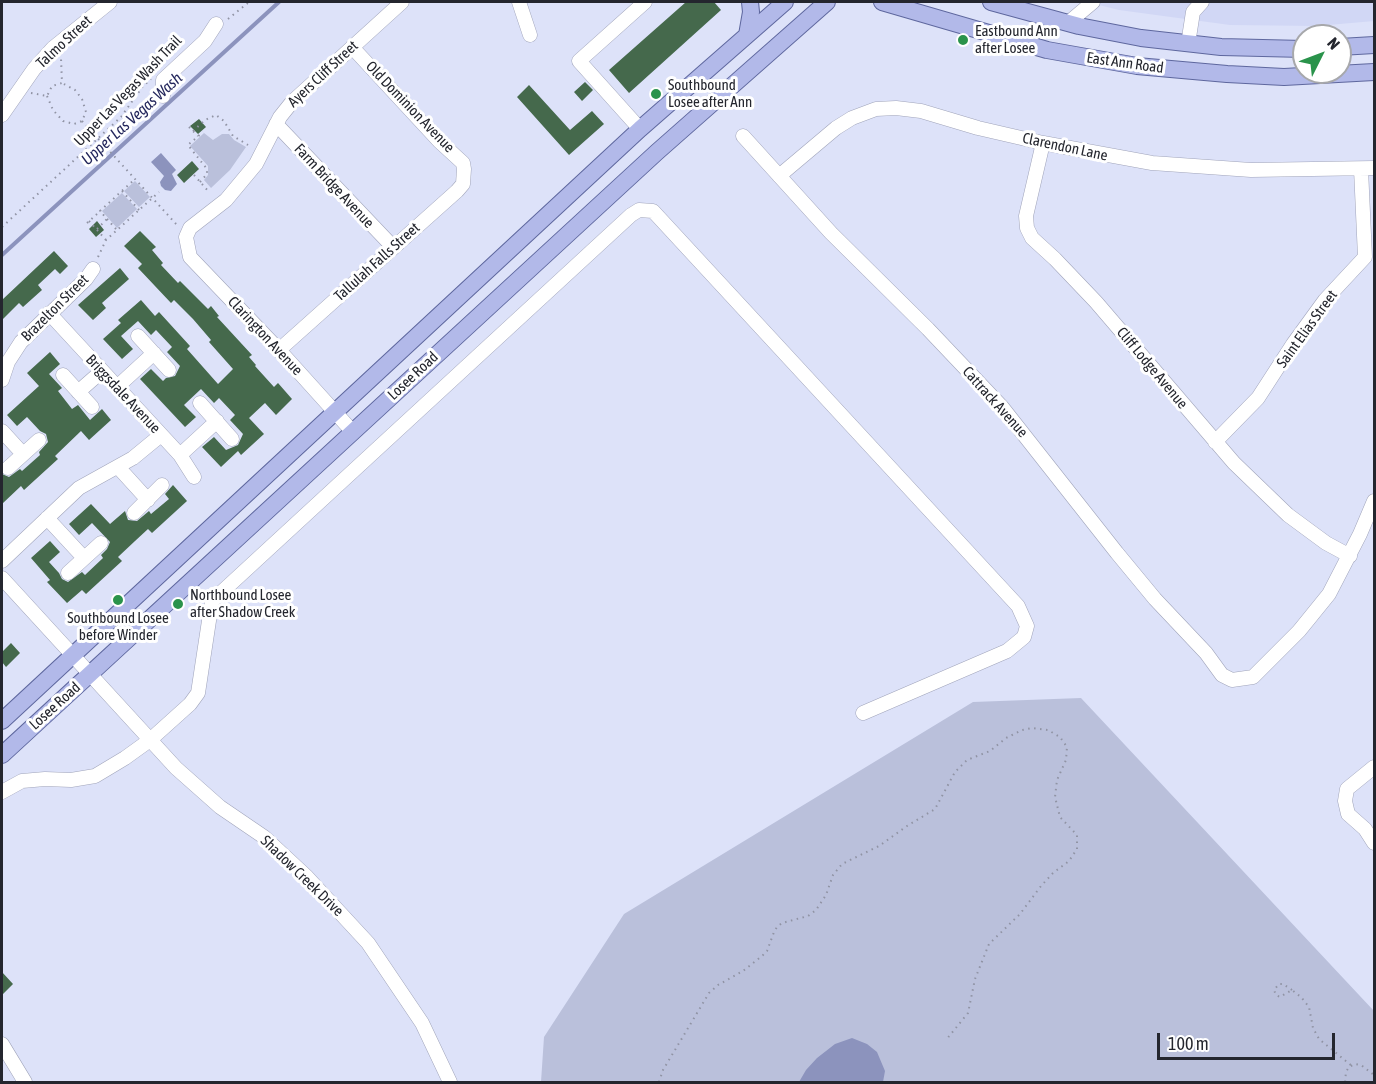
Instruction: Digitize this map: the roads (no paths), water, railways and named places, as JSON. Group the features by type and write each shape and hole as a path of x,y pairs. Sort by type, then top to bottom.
{"main road":[{"path":"747,35 751,12 750,2"},
{"name":"Losee Road","path":"2,721 640,129 785,2"},
{"name":"Losee Road","path":"2,755 657,152 827,2"},
{"name":"East Ann Road","path":"882,2 1047,50 1092,59 1184,71 1284,77 1374,72"},
{"name":"East Ann Road","path":"992,2 1068,23 1141,38 1238,48 1292,49"},
{"path":"1026,2 1041,16"},
{"path":"1184,71 1188,44"},
{"path":"1352,46 1374,45"}],"street":[{"name":"Talmo Street","path":"2,115 34,69 53,48 110,2"},
{"name":"Ayers Cliff Street","path":"186,237 190,228 226,200 256,164 276,124 292,102 402,2"},
{"path":"519,2 530,34"},
{"path":"640,129 579,61 645,2"},
{"path":"1068,23 1093,2"},
{"path":"1188,44 1193,12 1202,2"},
{"path":"163,96 164,80 205,41 216,24"},
{"name":"Old Dominion Avenue","path":"352,47 440,141 456,155 465,169"},
{"name":"Clarendon Lane","path":"779,176 852,118 876,109 896,108 921,111 978,128 1043,143 1116,157 1191,167 1261,171 1368,169"},
{"name":"Farm Bridge Avenue","path":"276,124 393,247"},
{"name":"Cattrack Avenue","path":"743,136 837,241 928,329 1002,407 1155,599 1206,653 1222,675 1232,680 1253,677 1299,631 1329,594 1350,556"},
{"name":"Cliff Lodge Avenue","path":"1043,143 1026,216 1027,228 1032,238 1096,302 1234,463 1288,514 1326,543 1350,556"},
{"name":"Tallulah Falls Street","path":"279,350 457,191 463,183 465,169"},
{"name":"Saint Elias Street","path":"1215,442 1258,398 1325,300 1365,257 1368,169"},
{"path":"2,792 22,781 71,780 95,776 150,740 190,704 198,693 212,601 639,210 652,211 1018,606 1027,626 1024,637 1007,651 863,713"},
{"name":"Clarington Avenue","path":"186,237 190,257 352,431"},
{"name":"Brazelton Street","path":"3,372 21,342 86,279 93,269"},
{"name":"Briggsdale Avenue","path":"49,313 180,455 194,477"},
{"path":"138,336 170,370"},
{"path":"117,387 154,353"},
{"path":"78,392 102,371"},
{"path":"63,375 92,407"},
{"path":"200,403 232,439"},
{"path":"180,455 217,421"},
{"path":"2,431 22,454"},
{"path":"2,561 79,488 133,458 161,435"},
{"path":"8,468 39,440"},
{"path":"118,466 148,500"},
{"path":"134,513 162,485"},
{"path":"1350,556 1374,501"},
{"path":"47,518 84,558"},
{"path":"68,573 101,543"},
{"name":"Shadow Creek Drive","path":"2,578 176,768 220,807 264,837 308,877 368,943 422,1023 450,1083"},
{"path":"1374,767 1347,789 1345,801 1348,814 1365,829 1374,843"},
{"path":"2,1044 25,1083"}],"waterway":[{"name":"Upper Las Vegas Wash","path":"2,255 279,2"}],"place":[{"name":"Eastbound Ann after Losee","path":"963,40"},
{"name":"Southbound Losee after Ann","path":"656,94"},
{"name":"Southbound Losee before Winder","path":"118,600"},
{"name":"Northbound Losee after Shadow Creek","path":"178,604"}]}
